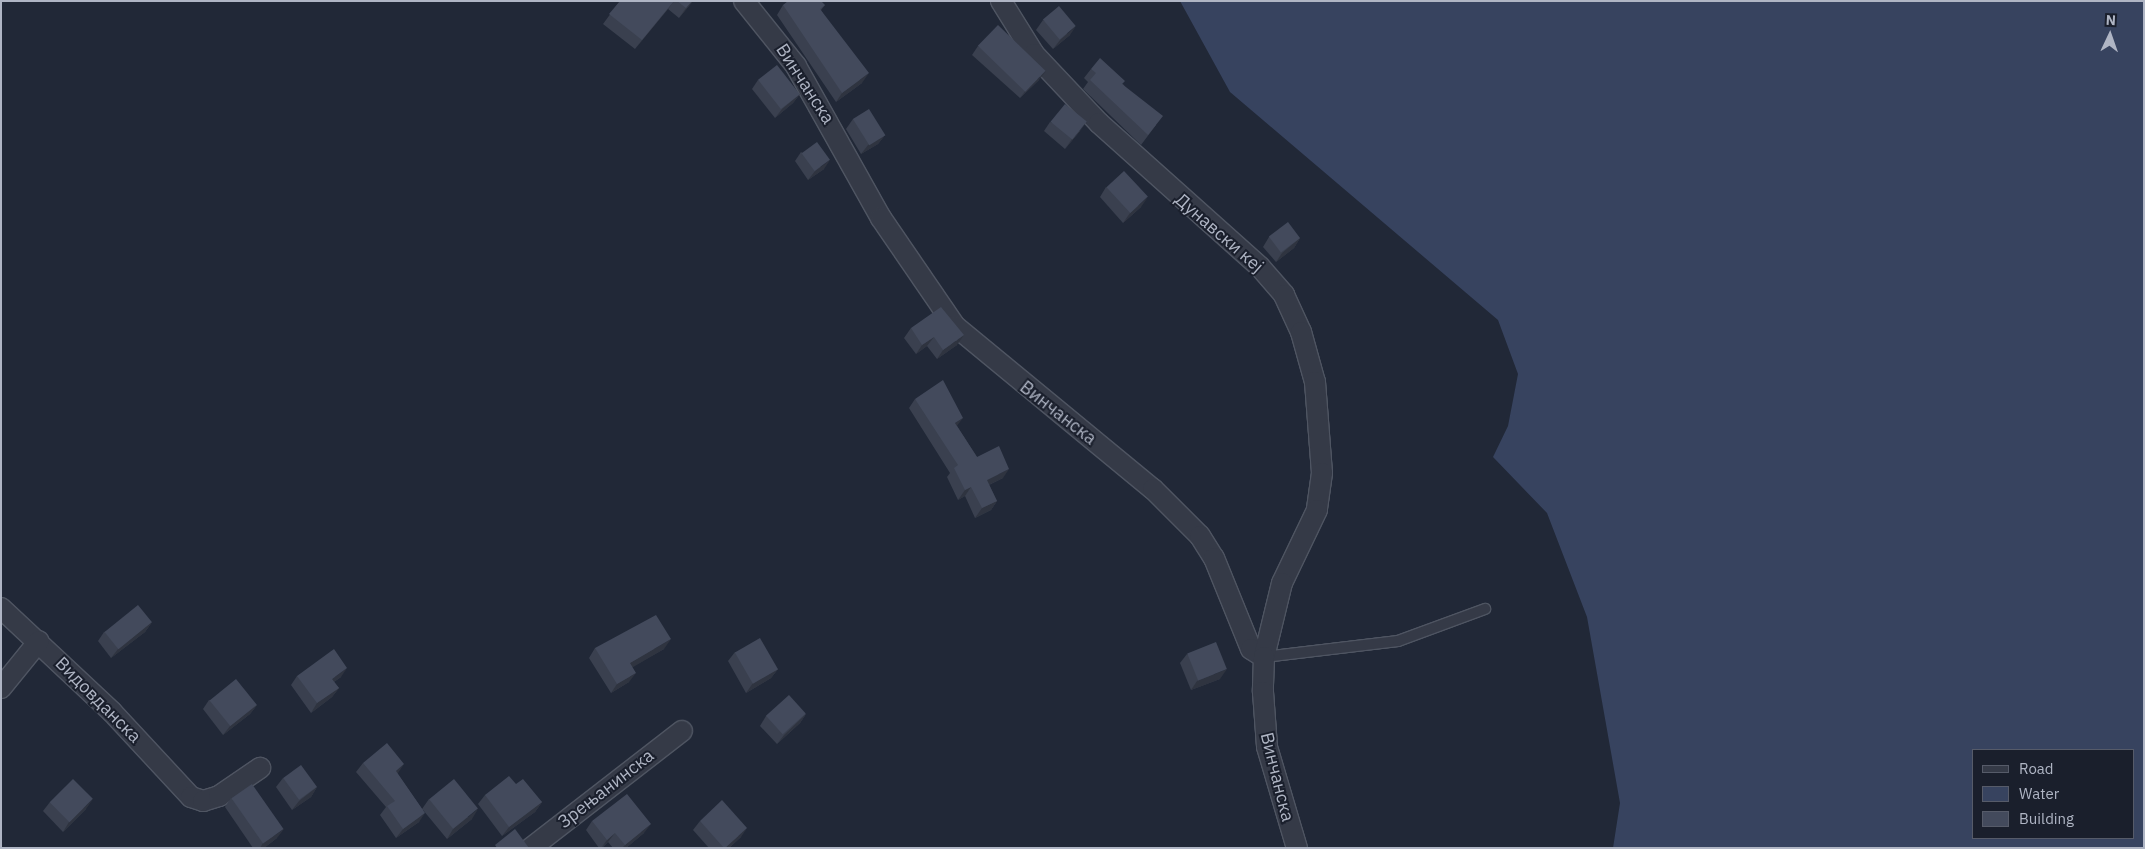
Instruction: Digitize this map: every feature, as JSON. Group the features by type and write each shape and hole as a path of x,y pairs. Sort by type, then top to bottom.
{"street":[{"name":"Винчанска","path":"744,1 796,66 882,218 955,326 1153,489 1200,536 1214,558 1251,649 1264,657 1267,748 1296,848"},
{"name":"Дунавски кеј","path":"1001,1 1024,40 1061,84 1150,173 1244,251 1293,310 1315,382 1322,473 1317,510 1282,583 1264,657"},
{"name":"Видовданска","path":"1,608 39,641 191,797 203,802 219,796 260,768"},
{"path":"1,688 39,641"},
{"name":"Зрењанинска","path":"531,848 682,731"}],"lane":[{"path":"1264,657 1398,641 1485,609"}],"water":[{"path":"1180,1 2144,1 2144,848 1613,848 1620,803 1587,617 1547,513 1493,457 1508,426 1518,374 1498,320 1230,92"}],"building":[{"path":"620,1 674,1 642,40 609,14"},
{"path":"677,1 692,1 686,8"},
{"path":"788,1 821,1 825,5 820,9 869,73 842,93 783,5"},
{"path":"1059,6 1076,26 1060,39 1043,19"},
{"path":"998,25 1045,71 1025,92 978,46"},
{"path":"1100,58 1125,81 1122,84 1163,116 1148,135 1090,80 1096,73 1091,69"},
{"path":"777,65 800,94 781,109 758,80"},
{"path":"1065,104 1087,122 1072,139 1051,122"},
{"path":"869,109 885,135 869,145 853,119"},
{"path":"817,142 830,160 815,171 802,153"},
{"path":"1124,171 1148,197 1130,213 1106,187"},
{"path":"1288,222 1300,238 1281,252 1269,236"},
{"path":"941,307 964,335 943,350 934,337 922,345 911,328"},
{"path":"943,380 963,418 955,423 977,457 999,446 1009,469 987,480 997,501 982,508 971,487 965,490 954,468 958,465 915,399"},
{"path":"138,605 152,622 118,649 105,632"},
{"path":"656,615 671,639 630,663 636,673 617,684 595,648"},
{"path":"760,638 778,669 753,684 735,652"},
{"path":"1216,642 1227,669 1198,681 1187,654"},
{"path":"334,649 347,668 332,679 339,688 317,703 297,676"},
{"path":"236,679 257,705 230,726 210,700"},
{"path":"789,695 806,714 783,734 766,716"},
{"path":"387,743 404,764 396,771 425,813 403,829 387,806 395,801 363,763"},
{"path":"301,765 317,787 299,800 283,778"},
{"path":"509,776 516,784 523,779 542,802 509,827 485,795"},
{"path":"73,779 93,799 69,822 50,802"},
{"path":"454,779 478,809 453,829 429,799"},
{"path":"252,784 284,829 263,843 232,798"},
{"path":"627,794 651,824 625,845 615,833 607,840 592,821"},
{"path":"722,800 747,828 725,848 700,821"},
{"path":"515,829 529,848 497,848 495,845"}]}
